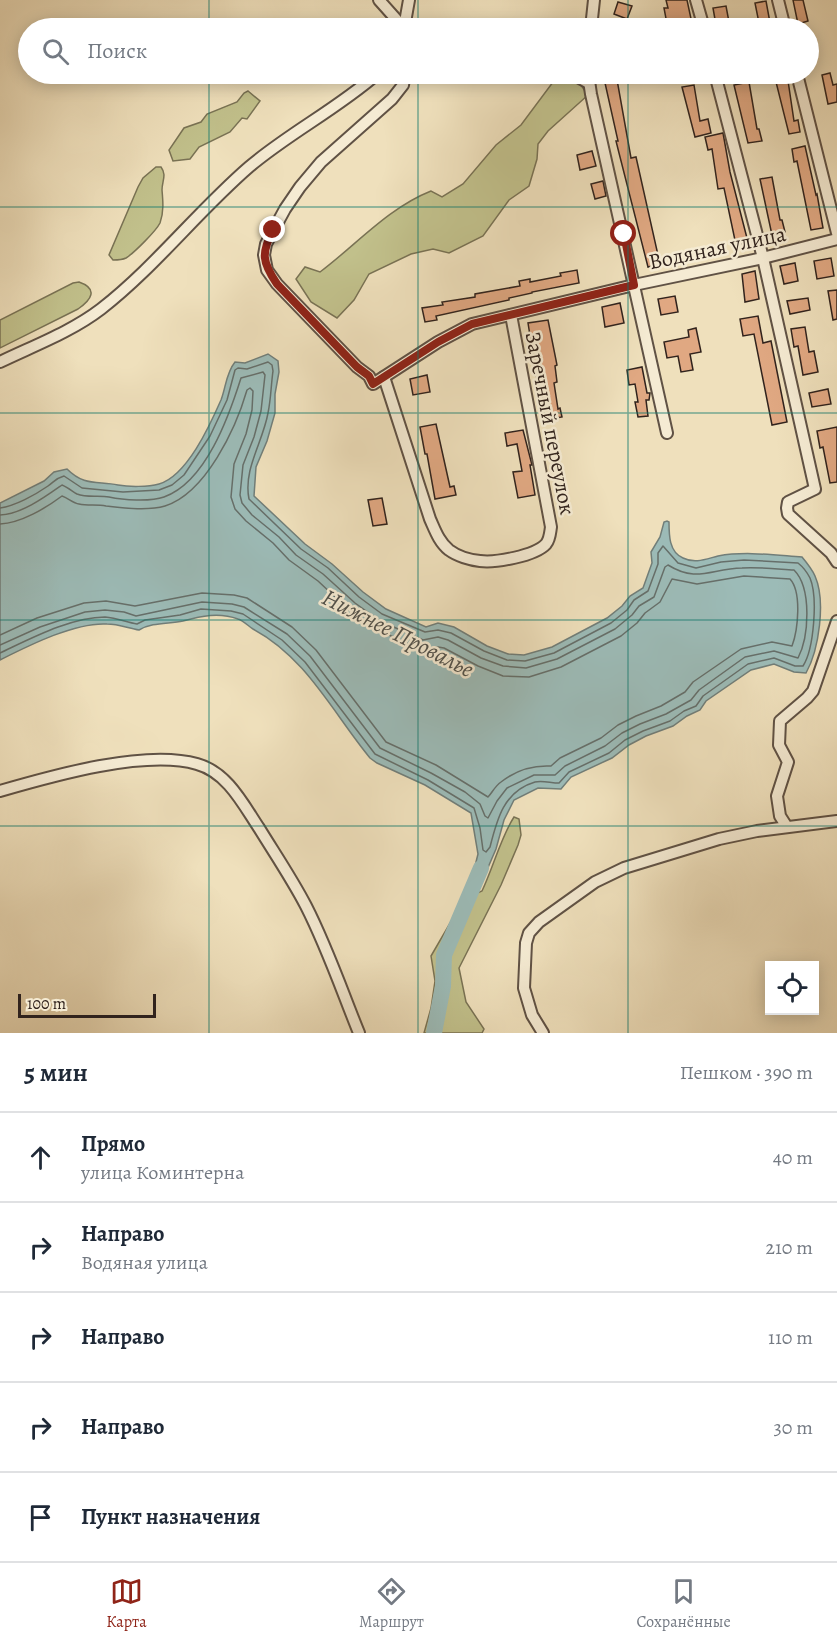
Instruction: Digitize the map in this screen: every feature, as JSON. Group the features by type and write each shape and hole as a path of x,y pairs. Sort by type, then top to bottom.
{"street":[{"path":"379,0 395,18"},
{"path":"406,18 410,0"},
{"path":"592,18 594,0"},
{"path":"696,0 701,18"},
{"path":"778,0 782,18"},
{"path":"0,362 71,327 100,309 155,261 199,213 251,165 363,84"},
{"name":"Водяная улица","path":"403,84 392,99 321,162 300,187 273,230 266,244 264,255 267,270 277,284 357,367 369,376 373,384 472,324 837,239"},
{"path":"590,84 667,432"},
{"path":"718,84 763,258 815,489 788,502 788,514 831,553 837,562"},
{"path":"800,84 837,233"},
{"name":"Заречный переулок","path":"384,377 430,519 440,540 450,550 461,556 479,561 497,561 539,550 549,539 551,527 511,315"},
{"path":"787,827 780,816 778,807 779,784 788,762 779,745 780,721 813,691 837,621"},
{"path":"0,791 51,776 107,765 151,760 180,760 213,770 228,783 241,801 306,907 325,947 359,1033"},
{"path":"543,1033 532,1015 524,988 526,943 530,933 540,922 595,882 624,868 719,839 837,821"}],"shaded area":[{"path":"552,84 580,84 588,95 548,131 538,144 537,159 529,186 509,200 483,236 449,253 433,249 411,254 369,274 354,300 337,318 311,302 296,279 305,267 320,272 386,217 415,198 431,191 442,197 463,184 496,145 521,125"},
{"path":"248,91 260,101 247,119 242,118 230,132 199,147 190,159 173,161 169,150 184,128 201,122 207,114 237,102"},
{"path":"156,167 161,167 164,175 163,211 160,223 130,255 123,259 113,260 109,255 138,187 143,178"},
{"path":"79,282 91,291 91,295 83,306 0,348 0,320"},
{"path":"514,817 519,819 521,835 518,845 501,885 459,968 466,1002 484,1029 482,1033 424,1033 435,981 431,956 464,899 482,891"}],"water":[{"name":"Нижнее Провалье","path":"268,354 278,361 275,413 256,467 254,496 305,544 386,609 426,627 438,623 454,627 487,646 508,654 524,655 552,647 607,618 630,596 643,588 652,563 651,552 660,537 664,522 667,521 672,547 678,555 687,560 739,554 802,557 815,576 820,598 820,625 811,663 806,673 794,672 774,664 751,670 706,701 700,710 673,726 629,745 612,758 571,777 561,789 538,788 514,800 504,820 496,849 480,886 474,888 471,882 478,854 471,813 425,785 370,758 304,670 272,641 240,620 224,616 210,616 155,624 139,630 94,624 52,636 0,660 0,503 44,481 54,472 67,469 79,478 91,482 122,486 150,486 169,479 188,460 204,435 221,400 228,375 235,362 245,363"}],"building":[{"path":"666,0 687,0 691,18 666,18 664,8 668,8"},
{"path":"793,0 803,0 807,18 797,18"},
{"path":"766,1 769,18 758,18 755,3"},
{"path":"618,2 632,6 627,18 614,14"},
{"path":"726,6 728,18 715,18 713,8"},
{"path":"830,73 833,85 837,84 837,102 828,104 822,75"},
{"path":"605,84 618,84 631,158 636,157 660,264 648,267 616,141 618,141"},
{"path":"749,84 757,129 759,129 762,141 748,143 734,85"},
{"path":"776,84 788,84 794,121 798,120 800,132 789,134"},
{"path":"694,85 700,121 708,119 711,133 695,137 682,87"},
{"path":"723,133 730,172 748,242 736,245 724,188 718,189 712,149 708,150 705,137"},
{"path":"805,146 823,228 811,230 797,161 794,162 792,149"},
{"path":"592,151 596,166 580,170 577,155"},
{"path":"772,177 780,220 782,220 785,232 772,235 760,179"},
{"path":"603,181 606,196 595,199 591,184"},
{"path":"831,258 834,276 817,279 814,261"},
{"path":"795,263 798,281 784,284 780,266"},
{"path":"577,270 579,283 436,316 437,320 425,322 422,308 443,305 442,302 475,297 475,294 520,286 519,281 530,279 530,282 561,276 560,273"},
{"path":"755,271 759,299 745,302 742,274"},
{"path":"837,290 837,319 833,320 828,291"},
{"path":"675,296 678,312 661,315 658,299"},
{"path":"808,298 810,310 790,314 787,301"},
{"path":"620,303 624,323 605,327 602,307"},
{"path":"758,316 763,343 771,341 787,422 772,425 754,334 743,336 740,319"},
{"path":"548,320 557,365 555,366 557,382 554,383 558,409 560,408 562,417 545,420 528,323"},
{"path":"805,327 809,352 814,351 818,372 803,375 798,346 794,347 791,329"},
{"path":"696,328 701,352 690,354 693,370 681,372 678,356 667,358 664,342 689,337 688,330"},
{"path":"642,367 647,393 650,393 649,400 646,400 648,416 638,417 635,384 629,385 627,370"},
{"path":"427,375 430,392 413,395 410,379"},
{"path":"828,389 831,404 812,407 809,393"},
{"path":"436,424 450,487 454,486 456,495 435,499 420,427"},
{"path":"837,427 837,482 830,483 823,447 820,448 817,431"},
{"path":"523,430 532,465 530,465 535,495 518,498 513,472 522,471 517,444 507,446 505,433"},
{"path":"382,498 387,524 373,526 368,500"}],"waterway":[{"path":"434,1033 443,986 444,955 481,868"}],"route":[{"path":"273,230 266,244 264,255 267,270 277,284 357,367 369,376 373,384 438,342 472,324 634,285 624,234"}]}
